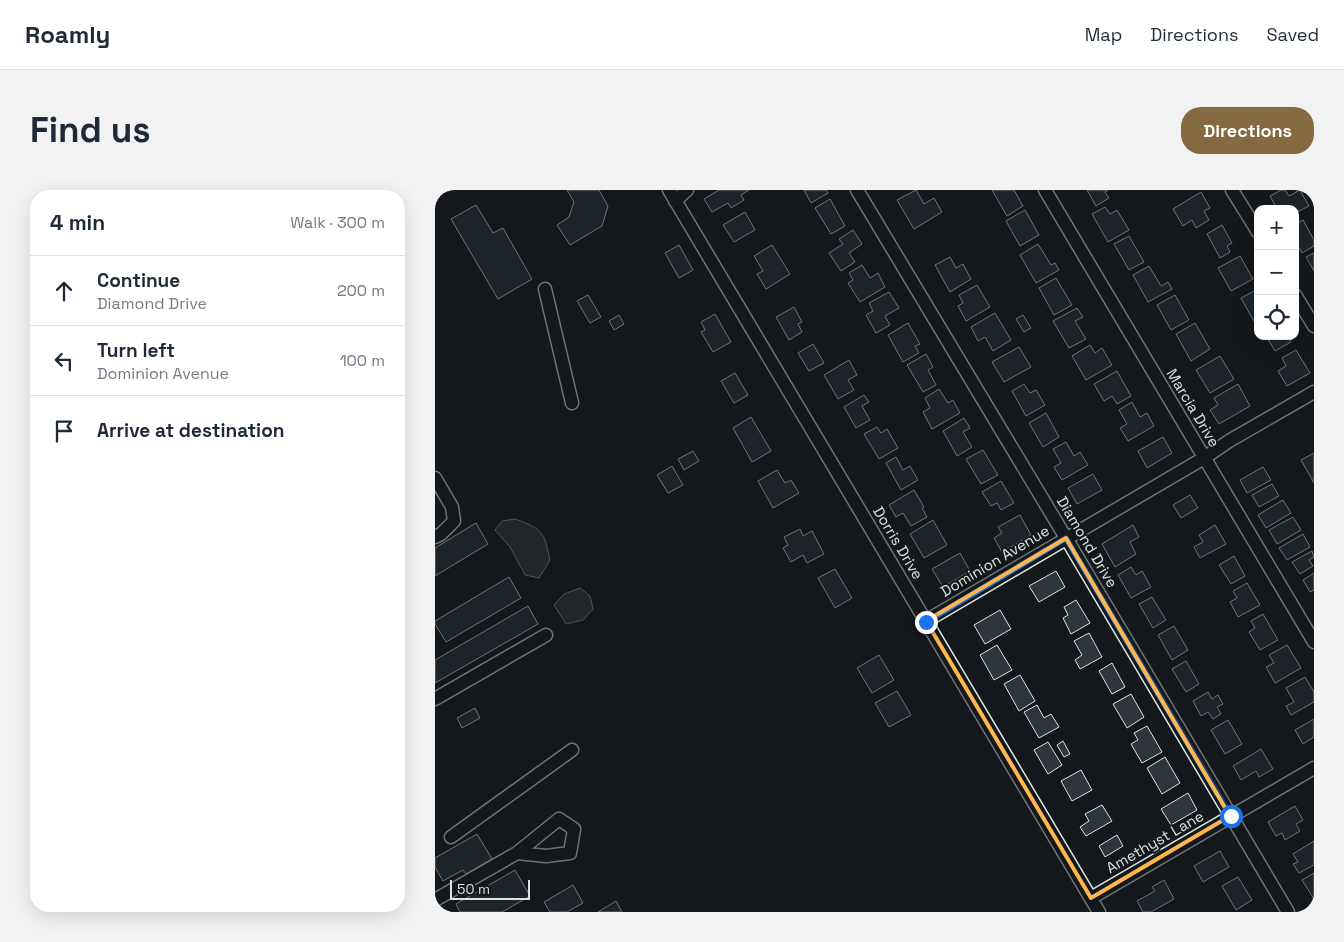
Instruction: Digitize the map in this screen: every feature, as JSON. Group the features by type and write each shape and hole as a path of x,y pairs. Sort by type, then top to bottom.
{"street":[{"path":"672,195 687,190"},
{"name":"Diamond Drive","path":"857,190 1288,912"},
{"name":"Marcia Drive","path":"1045,190 1314,642"},
{"path":"1232,190 1254,226"},
{"name":"Dorris Drive","path":"672,195 1099,912"},
{"path":"545,289 573,402"},
{"path":"1299,302 1314,326"},
{"name":"Dominion Avenue","path":"926,622 1314,392"},
{"path":"435,478 452,507 454,521 441,534 435,537"},
{"path":"435,700 546,635"},
{"path":"451,837 572,750"},
{"name":"Amethyst Lane","path":"1091,898 1314,768"},
{"path":"435,900 517,853"}],"highlighted area":[{"path":"1066,538 1230,816 1091,898 926,621"}],"shaded area":[{"path":"515,519 537,529 544,537 550,560 539,578 525,575 510,547 495,530 502,521"},
{"path":"580,588 590,596 593,609 583,620 566,624 554,605 564,594"}],"building":[{"path":"567,190 599,190 608,206 602,226 570,245 557,225 569,217 574,202"},
{"path":"719,190 749,190 741,195 744,200 731,208 728,203 712,212 704,199"},
{"path":"804,190 826,190 828,193 811,203"},
{"path":"916,190 924,204 934,198 942,212 914,229 897,200"},
{"path":"992,190 1014,190 1023,206 1007,216"},
{"path":"1087,190 1108,190 1105,192 1109,198 1096,206"},
{"path":"1285,190 1289,196 1300,190 1309,206 1299,211 1299,205 1275,205 1270,196"},
{"path":"1201,192 1210,208 1204,211 1209,220 1196,228 1192,220 1183,226 1173,209"},
{"path":"830,199 845,226 831,234 815,208"},
{"path":"476,205 493,233 503,228 532,279 498,299 451,219"},
{"path":"1105,207 1110,214 1117,210 1129,230 1108,242 1092,214"},
{"path":"1025,210 1039,235 1020,246 1006,221"},
{"path":"745,212 755,230 734,242 723,225"},
{"path":"1303,220 1314,240 1314,246 1302,253 1299,248 1299,222"},
{"path":"1222,225 1232,243 1227,246 1230,252 1220,258 1207,234"},
{"path":"853,230 862,244 849,253 855,262 841,271 829,253 843,244 839,239"},
{"path":"1129,236 1144,262 1129,270 1114,244"},
{"path":"1038,244 1051,265 1055,263 1059,270 1036,283 1020,255"},
{"path":"679,245 693,270 679,278 665,253"},
{"path":"772,245 790,274 766,289 757,274 763,271 754,256"},
{"path":"1314,253 1314,271 1306,257"},
{"path":"1240,256 1253,279 1231,291 1218,268"},
{"path":"950,257 956,268 963,264 971,279 950,292 935,265"},
{"path":"862,265 870,278 878,273 885,287 860,302 848,283 853,280 849,273"},
{"path":"1149,266 1161,286 1168,282 1172,289 1148,302 1133,275"},
{"path":"1056,278 1072,305 1054,315 1039,288"},
{"path":"977,285 990,307 966,321 958,306 963,303 959,295"},
{"path":"1254,291 1254,321 1241,298"},
{"path":"889,292 899,308 885,316 890,325 876,333 866,315 873,311 869,303"},
{"path":"588,295 601,317 590,323 577,301"},
{"path":"1175,295 1189,320 1171,330 1157,305"},
{"path":"794,307 802,322 798,324 802,332 789,340 776,317"},
{"path":"1077,308 1083,317 1075,321 1086,339 1069,348 1053,321"},
{"path":"995,313 1011,340 993,351 985,337 978,341 971,327"},
{"path":"715,314 731,342 713,352 701,332 705,330 701,322"},
{"path":"619,315 624,324 614,330 609,321"},
{"path":"1023,315 1031,328 1024,332 1016,319"},
{"path":"908,323 920,344 915,346 919,353 903,362 888,335"},
{"path":"1195,323 1210,349 1191,361 1176,334"},
{"path":"1268,340 1290,340 1291,342 1275,351"},
{"path":"813,344 824,363 809,371 798,353"},
{"path":"1090,345 1095,353 1102,348 1112,365 1086,380 1072,356"},
{"path":"1019,347 1031,367 1004,382 992,362"},
{"path":"1296,350 1310,373 1287,386 1278,371 1286,366 1282,358"},
{"path":"926,354 933,367 928,370 936,385 923,392 907,365"},
{"path":"1220,356 1234,379 1210,393 1196,370"},
{"path":"849,360 857,375 848,380 854,390 838,399 824,375"},
{"path":"1117,371 1131,396 1117,404 1112,396 1104,401 1094,384"},
{"path":"735,373 748,395 734,403 721,381"},
{"path":"1024,384 1030,393 1036,390 1045,405 1026,416 1012,391"},
{"path":"1238,384 1250,406 1219,424 1210,410 1218,405 1214,398"},
{"path":"939,389 948,403 953,400 960,413 932,429 923,412 930,408 925,398"},
{"path":"864,395 869,402 862,406 870,420 856,428 844,407"},
{"path":"1132,402 1140,417 1147,413 1154,426 1128,441 1120,428 1127,424 1119,410"},
{"path":"1046,413 1059,437 1043,447 1029,423"},
{"path":"751,417 771,451 752,462 733,428"},
{"path":"964,418 970,428 963,432 972,447 957,456 943,431"},
{"path":"877,427 881,433 887,429 898,448 879,459 864,434"},
{"path":"1163,437 1172,453 1147,468 1138,451"},
{"path":"1066,442 1074,456 1080,452 1088,465 1062,480 1054,467 1061,463 1053,449"},
{"path":"983,450 998,475 981,484 966,459"},
{"path":"693,451 699,461 684,470 678,459"},
{"path":"1314,453 1314,483 1301,460"},
{"path":"896,457 903,470 910,466 918,480 901,490 886,463"},
{"path":"672,466 683,485 668,493 657,475"},
{"path":"1263,467 1271,480 1247,493 1240,480"},
{"path":"777,470 785,483 791,480 799,493 773,508 758,481"},
{"path":"1093,474 1102,490 1077,504 1068,488"},
{"path":"1001,481 1014,503 1001,510 997,503 991,506 982,492"},
{"path":"1272,484 1279,496 1259,507 1252,495"},
{"path":"914,490 924,507 922,508 927,517 911,526 903,513 896,517 889,505"},
{"path":"1190,495 1198,508 1181,518 1173,505"},
{"path":"1283,500 1291,513 1266,528 1258,515"},
{"path":"1020,515 1031,535 1002,552 994,538 1002,533 998,527"},
{"path":"1293,517 1301,530 1277,544 1269,530"},
{"path":"933,520 947,545 924,558 910,534"},
{"path":"476,523 488,544 435,576 435,548"},
{"path":"1133,525 1139,537 1130,542 1136,554 1115,567 1102,544"},
{"path":"1215,525 1226,544 1200,558 1194,547 1203,542 1199,535"},
{"path":"800,529 803,536 812,531 824,554 807,563 803,555 791,562 783,548 788,545 784,537"},
{"path":"1303,534 1310,547 1287,560 1279,548"},
{"path":"1312,551 1314,557 1309,560 1313,566 1300,574 1292,562"},
{"path":"960,553 970,571 943,587 932,569"},
{"path":"1234,556 1245,576 1231,584 1219,565"},
{"path":"1131,567 1136,575 1142,571 1151,587 1131,598 1118,575"},
{"path":"835,569 852,598 835,608 818,578"},
{"path":"1056,571 1065,587 1039,602 1029,586"},
{"path":"1314,573 1314,590 1310,592 1303,580"},
{"path":"509,577 521,598 446,642 435,621"},
{"path":"1247,583 1260,605 1238,617 1230,602 1237,598 1233,591"},
{"path":"1152,597 1166,620 1153,628 1139,604"},
{"path":"1076,600 1090,623 1071,634 1063,618 1068,615 1064,607"},
{"path":"528,606 538,624 435,683 435,660"},
{"path":"1000,610 1011,629 985,644 974,625"},
{"path":"1263,614 1278,640 1260,650 1249,632 1255,628 1251,621"},
{"path":"1174,626 1188,650 1172,660 1158,635"},
{"path":"1089,633 1102,657 1080,669 1075,660 1082,655 1074,641"},
{"path":"997,645 1012,670 994,680 980,655"},
{"path":"1287,645 1301,668 1275,683 1266,667 1274,663 1269,655"},
{"path":"879,655 894,680 872,693 857,668"},
{"path":"1186,661 1199,684 1186,692 1172,669"},
{"path":"1112,663 1125,687 1112,694 1099,671"},
{"path":"1020,675 1035,701 1019,711 1004,684"},
{"path":"1305,677 1314,692 1314,702 1291,715 1286,706 1294,702 1286,688"},
{"path":"897,691 911,715 889,727 875,703"},
{"path":"1208,692 1212,699 1218,695 1223,704 1217,707 1221,714 1213,719 1208,712 1201,716 1193,701"},
{"path":"1131,694 1144,717 1127,728 1113,704"},
{"path":"1037,705 1044,718 1051,714 1059,727 1039,738 1024,712"},
{"path":"475,708 480,718 462,728 457,718"},
{"path":"1314,719 1314,737 1303,744 1295,730"},
{"path":"1228,720 1242,744 1225,754 1211,730"},
{"path":"1147,726 1162,752 1142,763 1131,744 1138,740 1134,733"},
{"path":"1063,741 1070,754 1064,757 1057,745"},
{"path":"1048,742 1062,765 1048,774 1034,750"},
{"path":"1261,749 1273,769 1259,777 1256,771 1241,780 1233,766"},
{"path":"1165,757 1180,783 1162,794 1147,768"},
{"path":"1081,770 1092,790 1072,801 1061,781"},
{"path":"1188,793 1197,810 1171,825 1161,809"},
{"path":"1102,805 1112,821 1086,836 1080,827 1089,821 1085,814"},
{"path":"1295,806 1303,820 1296,824 1300,831 1285,840 1282,833 1276,836 1268,822"},
{"path":"477,834 492,859 466,874 463,870 443,881 435,867 435,858"},
{"path":"1117,835 1123,846 1105,857 1099,846"},
{"path":"1314,841 1314,865 1299,873 1293,864 1298,862 1293,854"},
{"path":"1220,851 1229,867 1203,882 1194,866"},
{"path":"515,870 530,896 502,912 460,912 456,904"},
{"path":"1314,873 1314,899 1302,880"},
{"path":"1238,877 1252,900 1236,910 1222,886"},
{"path":"1164,880 1174,899 1151,912 1143,912 1137,901 1155,891 1152,887"},
{"path":"573,885 583,903 567,912 550,912 544,902"},
{"path":"616,901 622,912 598,912"}],"route":[{"path":"926,622 1066,538 1231,816"}]}
